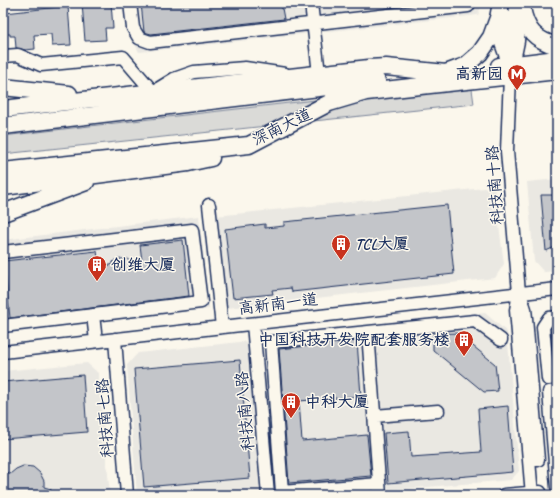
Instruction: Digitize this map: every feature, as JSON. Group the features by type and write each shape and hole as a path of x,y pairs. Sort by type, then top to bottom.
{"main road":[{"path":"502,3 502,31 511,70"},
{"path":"3,109 377,67 446,72 465,66 483,49 491,37 502,3"},
{"path":"511,70 516,42 519,3"},
{"path":"519,3 524,19 531,32 543,41 557,46"},
{"name":"深南大道","path":"3,171 249,145 329,104 366,92 511,70 557,59"},
{"name":"深南大道","path":"3,126 446,72 511,70 557,71"},
{"path":"3,87 49,93 120,96"},
{"path":"3,187 188,163 219,156 249,145"},
{"path":"3,213 109,173"}],"street":[{"path":"130,3 133,28 139,38 150,42 468,6"},
{"path":"311,3 319,74"},
{"path":"3,56 18,55 41,65 123,57 153,92"},
{"name":"科技南十路","path":"511,70 507,151 519,292 516,310 536,494"},
{"path":"209,205 222,327"},
{"path":"3,252 192,230 201,302 3,326"},
{"name":"高新南一道","path":"3,352 519,292 557,289"},
{"path":"93,315 96,341"},
{"path":"557,317 549,318 543,327 548,379 557,378"},
{"path":"368,332 380,489 282,492 271,342 368,332 475,321 501,340"},
{"name":"科技南八路","path":"254,324 268,495"},
{"name":"科技南七路","path":"115,339 127,495"},
{"path":"557,391 549,392 557,487"},
{"path":"374,416 438,411"},
{"path":"504,495 536,494"}],"shaded area":[{"path":"123,3 482,3 478,15 139,52 129,32"},
{"path":"471,82 474,104 3,154 3,136"},
{"path":"557,179 557,271 544,272 534,261 527,182"},
{"name":"TCL大厦","path":"494,187 504,264 495,278 227,308 216,216"},
{"name":"创维大厦","path":"199,216 209,309 3,333 3,240"},
{"path":"485,313 507,332 519,471 511,480 330,495 280,495 271,337"},
{"path":"249,341 262,495 137,495 127,365 138,353"},
{"path":"87,363 98,373 110,495 3,495 3,371"}],"building":[{"path":"82,3 111,3 113,28 105,28 106,40 85,41"},
{"path":"141,3 281,3 284,19 151,34 144,32"},
{"path":"68,6 71,45 52,46 51,34 34,35 35,49 25,50 16,48 15,36 3,34 3,15 5,15 5,13"},
{"path":"541,195 557,195 557,246 546,251"},
{"name":"TCL大厦","path":"447,205 454,274 292,292 291,288 272,290 273,294 233,298 225,229 265,224 265,228 284,226 284,222"},
{"name":"创维大厦","path":"183,240 189,296 10,318 4,261 97,251 99,266 111,265 118,259 128,259 132,262 142,261 140,245"},
{"path":"552,326 557,326 557,371 555,371"},
{"name":"中国科技开发院配套服务楼","path":"457,333 495,364 498,391 484,392 433,350 433,334"},
{"name":"中科大厦","path":"357,341 361,396 299,401 302,441 367,435 371,476 289,483 279,349"},
{"path":"240,360 250,478 144,487 134,369"},
{"path":"83,375 87,432 3,439 3,382"},
{"path":"508,406 513,472 388,483 384,433 409,431 411,457 481,452 478,409"},
{"path":"23,466 33,467 40,473 44,481 44,487 51,489 49,495 3,495 3,470 10,474"}],"place":[{"name":"高新园","path":"517,91"},
{"name":"TCL大厦","path":"341,261"},
{"name":"创维大厦","path":"97,282"},
{"name":"中国科技开发院配套服务楼","path":"464,357"},
{"name":"中科大厦","path":"291,419"}]}
